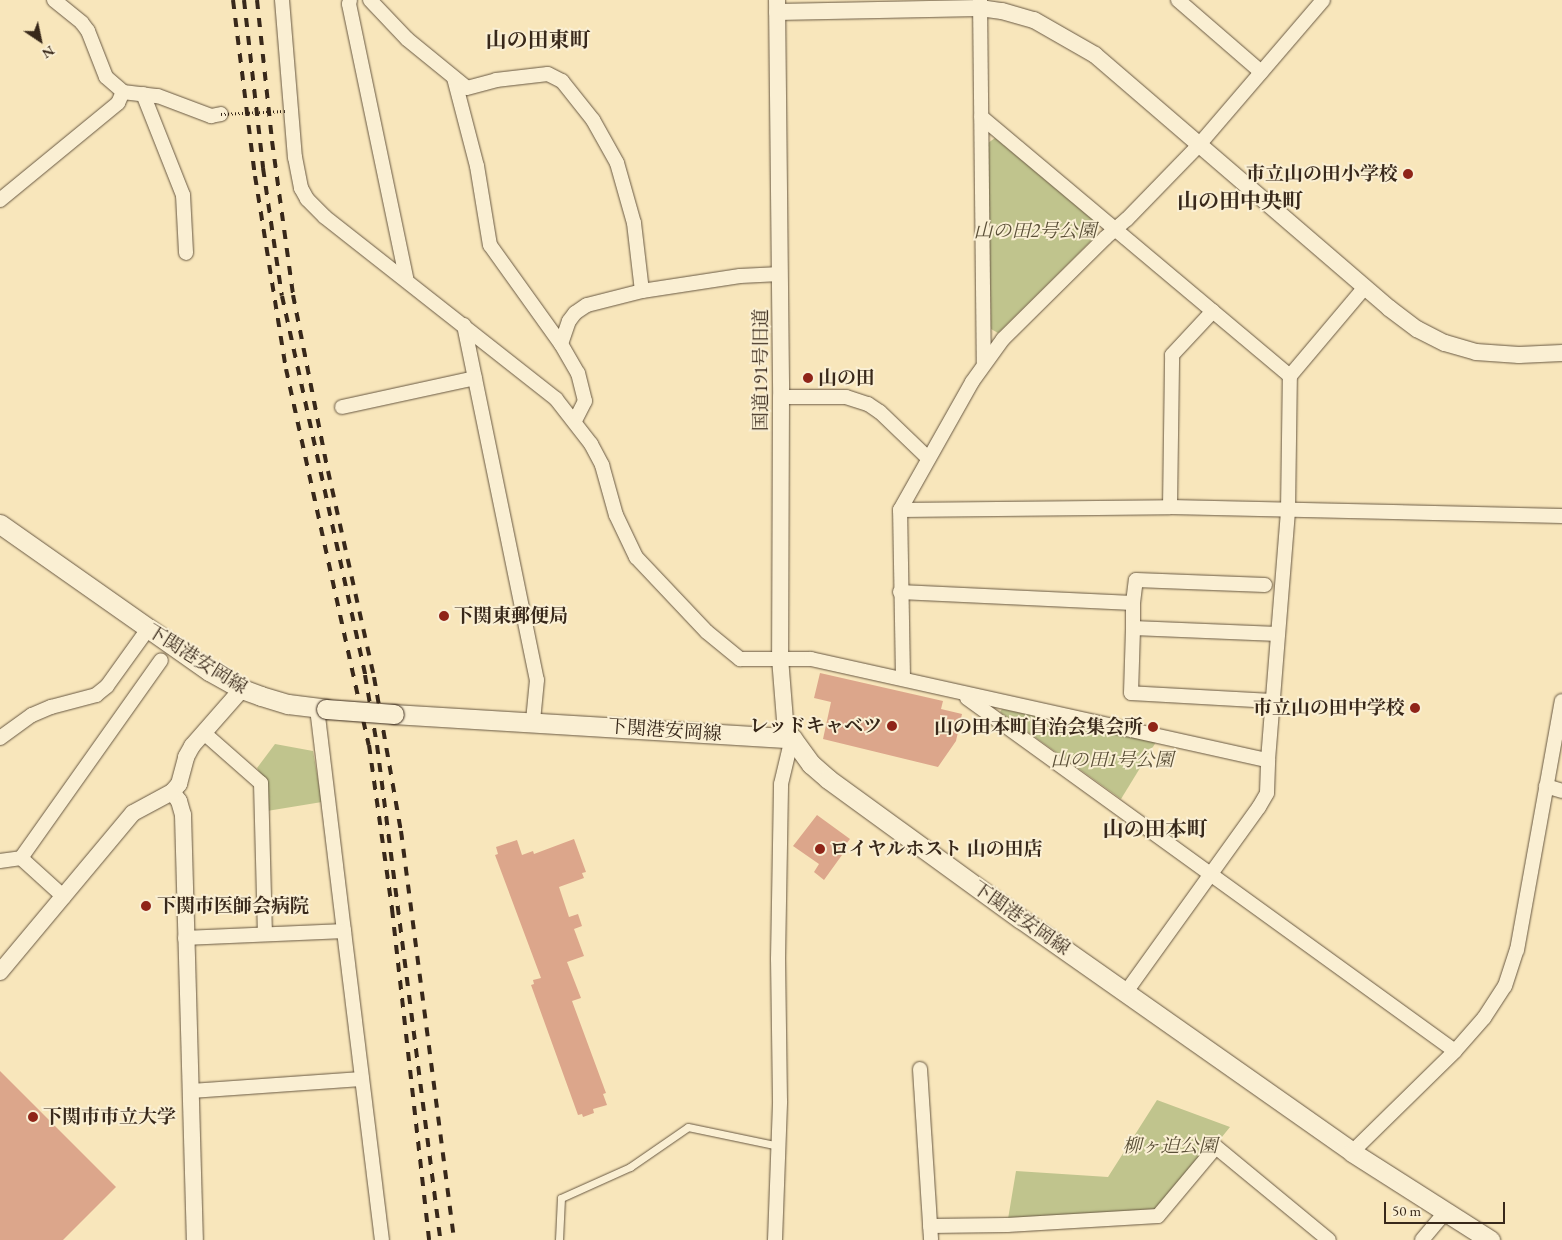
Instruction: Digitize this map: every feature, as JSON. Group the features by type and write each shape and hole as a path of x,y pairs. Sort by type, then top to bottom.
{"main road":[{"name":"下関港安岡線","path":"0,524 209,671 242,689 288,704 321,709 394,714 792,738 811,764 828,779 1013,913 1352,1152 1490,1240"}],"street":[{"path":"54,0 82,23 88,32 106,77 123,92 158,96 212,116 221,114"},
{"path":"282,0 288,111 301,188 307,199 332,222 406,278 556,399 575,421 595,451 625,538 645,568 707,632 740,659 811,659 903,678 962,694 1268,760"},
{"path":"350,0 349,4 406,278"},
{"path":"370,0 407,39 467,88 496,80 548,74 562,81 593,120 617,163 634,223 642,291"},
{"path":"1178,0 1261,72"},
{"path":"903,678 900,510 928,458 984,364 1003,339 1198,146 1323,0"},
{"path":"777,6 980,4 1034,20 1084,48 1365,287 1417,328 1462,349 1494,354 1562,353"},
{"path":"980,4 984,364"},
{"name":"国道191号旧道","path":"777,6 781,396 780,658 785,720 792,738"},
{"path":"454,78 477,166 490,245 561,344 578,373 585,394 585,401 575,421"},
{"path":"0,200 118,103 123,92"},
{"path":"143,94 183,195 186,253"},
{"path":"982,117 1290,376"},
{"path":"561,344 565,329 575,313 587,305 642,291 740,276 780,274"},
{"path":"1126,992 1213,874 1260,807 1267,793 1272,701 1288,511 1290,376 1365,287"},
{"path":"1170,507 1172,355 1212,311"},
{"path":"464,325 537,680 532,721"},
{"path":"342,407 475,378"},
{"path":"781,396 846,397 868,404 928,458"},
{"path":"900,510 1170,507 1562,516"},
{"path":"1265,584 1136,580 1133,603 1131,693 1272,701"},
{"path":"900,592 1133,603"},
{"path":"1133,628 1278,634"},
{"path":"0,738 32,714 96,695 107,686 148,629"},
{"path":"0,861 21,858 161,660"},
{"path":"0,972 133,813 172,792 179,784 186,757 242,689"},
{"path":"962,694 1455,1051"},
{"path":"1352,1152 1455,1051 1484,1018 1505,986 1517,950 1562,701"},
{"path":"321,709 344,931 382,1240"},
{"path":"204,733 261,783 265,934"},
{"path":"775,1240 779,1146 781,784 792,738"},
{"path":"1546,786 1562,791"},
{"path":"172,792 179,801 183,815 195,1240"},
{"path":"21,858 64,897"},
{"path":"186,938 344,931"},
{"path":"920,1069 931,1233 1007,1225 1158,1216 1216,1147 1329,1240"},
{"path":"191,1091 362,1079"},
{"path":"1422,1240 1446,1211"}],"lane":[{"path":"560,1240 561,1198 630,1167 688,1127 779,1146"}],"path":[{"path":"221,114 288,111"}],"green space":[{"name":"山の田2号公園","path":"995,138 1099,225 1097,235 998,333 991,329 988,143"},
{"name":"山の田1号公園","path":"1002,709 1156,742 1121,799 1000,712"},
{"path":"275,744 313,751 322,802 267,811 266,783 257,768"},
{"name":"柳ヶ迫公園","path":"1157,1100 1230,1127 1158,1216 1007,1225 1016,1171 1108,1177"}],"building":[{"name":"レッドキャベツ","path":"820,673 943,701 941,709 962,714 956,741 938,767 823,739 831,702 814,698"},
{"name":"ロイヤルホスト 山の田店","path":"817,815 850,839 839,853 842,855 824,880 814,872 819,864 793,846"},
{"path":"574,839 586,872 582,873 584,878 559,887 569,917 578,914 582,926 574,929 584,956 567,962 581,998 572,1001 606,1093 603,1094 607,1105 593,1109 594,1113 583,1117 582,1114 578,1115 531,985 534,984 533,980 541,978 495,855 498,854 496,847 517,840 522,855 533,851 534,854"},
{"name":"下関市市立大学","path":"0,1071 116,1187 63,1240 0,1240"}],"railway":[{"path":"233,0 255,176 286,369 369,745 392,909 429,1240"},
{"path":"244,0 263,168 282,296 365,675 377,745 440,1240"},
{"path":"257,0 272,141 293,295 328,471 374,677 401,831 454,1240"}],"place":[{"name":"市立山の田小学校","path":"1408,174"},
{"name":"山の田","path":"808,378"},
{"name":"下関東郵便局","path":"444,616"},
{"name":"市立山の田中学校","path":"1415,708"},
{"name":"レッドキャベツ","path":"892,726"},
{"name":"山の田本町自治会集会所","path":"1153,727"},
{"name":"ロイヤルホスト 山の田店","path":"820,849"},
{"name":"下関市医師会病院","path":"146,906"},
{"name":"下関市市立大学","path":"33,1117"}],"district":[{"name":"山の田東町","path":"538,40"},
{"name":"山の田中央町","path":"1240,201"},
{"name":"山の田本町","path":"1155,829"}]}
